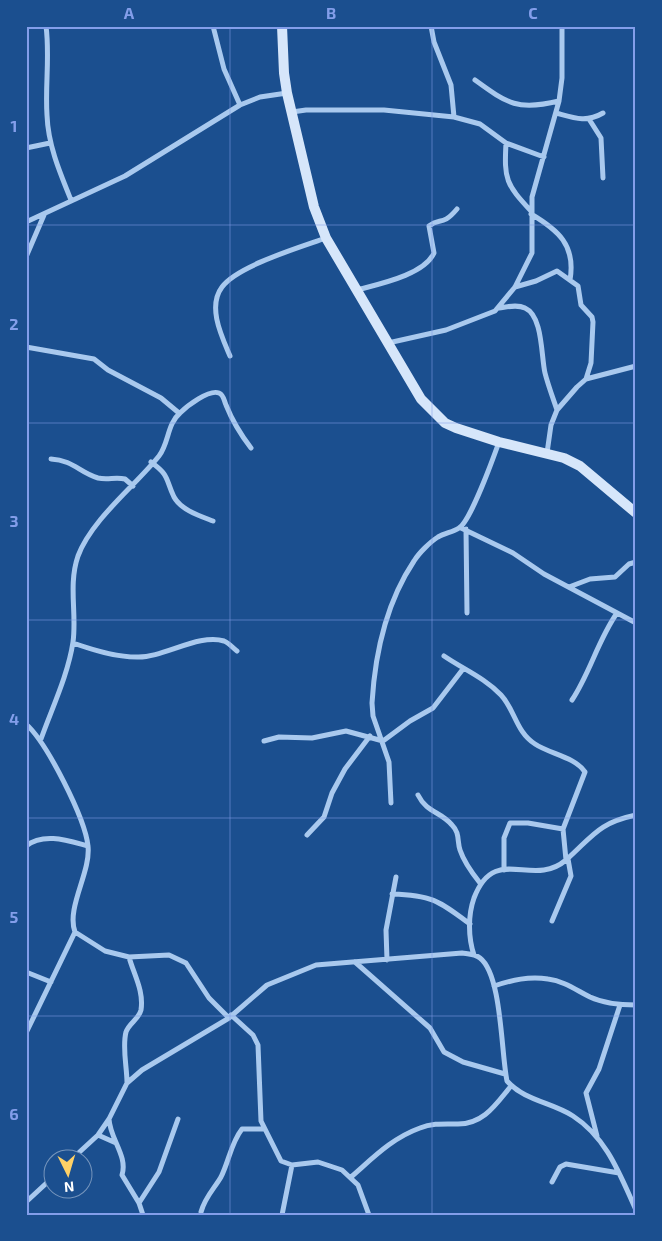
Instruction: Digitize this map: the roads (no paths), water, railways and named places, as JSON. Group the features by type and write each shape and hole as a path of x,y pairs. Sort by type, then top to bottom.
{"street":[{"path":"46,26 48,67 47,115 50,143 71,200"},
{"path":"213,26 224,69 240,105"},
{"path":"282,26 284,73 287,93 314,206 326,238 422,399 445,423 473,435 547,453 580,466 636,513"},
{"path":"431,26 434,42 451,85 454,117"},
{"path":"499,308 516,287 532,252 532,198 559,101 562,78 562,26"},
{"path":"475,80 493,93 520,106 532,106 559,101"},
{"path":"26,222 125,176 240,105 260,97 287,93"},
{"path":"292,112 306,110 384,110 454,117 480,124 506,143 544,157"},
{"path":"556,112 574,119 589,119 603,113"},
{"path":"589,119 601,138 604,178"},
{"path":"26,148 50,143"},
{"path":"506,143 505,170 507,181 512,190 531,212 547,223 563,240 572,258 570,280"},
{"path":"357,290 402,276 425,264 434,253 429,226 433,223 443,223 457,210"},
{"path":"26,257 44,215"},
{"path":"230,356 218,325 216,312 222,286 237,275 264,261 326,238"},
{"path":"516,287 536,281 556,271 578,286 580,305 592,317 593,322 591,363 586,379 557,410 551,425 547,453"},
{"path":"388,343 446,330 499,308 518,305 526,308 534,316 541,339 546,374 557,410"},
{"path":"26,347 94,359 108,370 113,370 160,398 179,413"},
{"path":"26,361 26,388"},
{"path":"586,379 636,366"},
{"path":"41,739 64,676 73,643 74,570 79,553 106,512 133,486 151,462 158,457 165,446 173,420 179,413 191,403 213,392 218,392 222,396 235,424 251,448"},
{"path":"467,613 463,529 489,473 499,442"},
{"path":"51,459 63,459 98,478 125,479 133,486"},
{"path":"151,462 168,477 174,498 187,510 213,521"},
{"path":"391,803 391,771 384,741 373,716 372,703 384,623 395,595 414,560 438,537 463,529 513,553 544,574 636,623"},
{"path":"569,587 590,579 615,577 628,564 636,562"},
{"path":"572,700 582,685 605,630 617,613"},
{"path":"73,643 136,658 151,657 168,650 213,640 225,642 237,651"},
{"path":"444,656 491,685 512,708 523,735 536,745 575,763 585,772 563,829 571,876 552,921"},
{"path":"384,741 410,721 433,708 463,669"},
{"path":"26,724 41,739 75,807 88,846 73,918 75,932 26,1033"},
{"path":"264,741 279,737 312,738 336,731 370,736 384,741"},
{"path":"307,835 324,817 332,793 345,769 370,736"},
{"path":"418,795 423,805 452,824 458,834 460,852 467,866 480,883"},
{"path":"474,955 470,942 473,901 480,883 490,873 504,870 539,870 567,860 596,830 612,822 636,815"},
{"path":"504,870 504,838 507,826 510,823 528,823 563,829"},
{"path":"26,846 43,839 54,838 88,846"},
{"path":"387,960 386,930 396,877"},
{"path":"392,894 428,896 440,902 470,924"},
{"path":"75,932 105,950 129,957 169,955 186,963 209,998 253,1035 258,1046 259,1110 264,1129 281,1161 292,1165 318,1162 342,1170 358,1185 369,1215"},
{"path":"84,1148 98,1135 109,1119 127,1083 142,1070 230,1016 267,985 316,965 438,954 474,955 484,962 494,986 505,1074 512,1086 528,1098 572,1116 597,1136 610,1155 636,1210"},
{"path":"127,1083 124,1042 126,1032 139,1016 141,1003 138,981 129,957"},
{"path":"355,962 430,1028 444,1052 463,1062 505,1074"},
{"path":"26,972 50,982"},
{"path":"494,986 528,978 548,979 573,986 590,997 620,1005 636,1006"},
{"path":"597,1136 586,1093 599,1070 620,1005"},
{"path":"351,1177 393,1139 430,1125 470,1124 481,1119 491,1111 512,1086"},
{"path":"109,1119 124,1162 122,1175 139,1202 143,1215"},
{"path":"139,1202 159,1172 178,1119"},
{"path":"201,1212 208,1193 221,1176 236,1137 242,1129 264,1129"},
{"path":"98,1135 116,1143"},
{"path":"552,1182 560,1167 566,1164 619,1174"},
{"path":"282,1215 292,1165"},
{"path":"26,1202 42,1187"}]}
